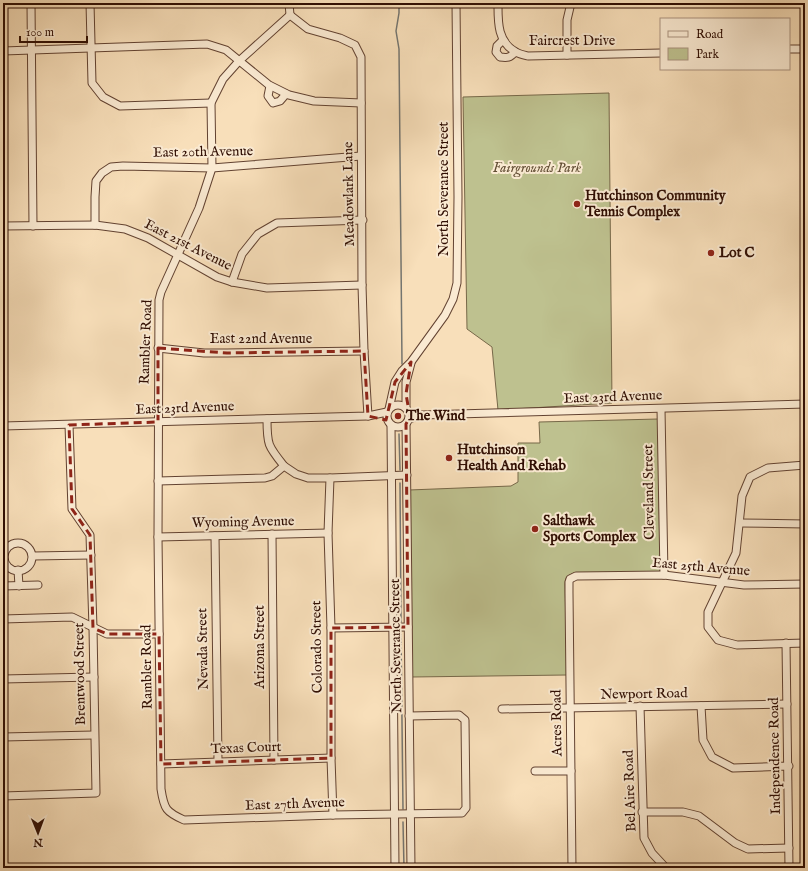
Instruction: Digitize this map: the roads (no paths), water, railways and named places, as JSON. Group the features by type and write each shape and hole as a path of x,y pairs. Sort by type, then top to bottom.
{"street":[{"path":"31,3 33,226"},
{"path":"90,3 92,83 103,97 120,106 211,103"},
{"path":"289,3 290,15"},
{"name":"North Severance Street","path":"395,868 392,476 389,417 396,382 402,371 411,362 445,315 454,299 457,283 458,197 456,3"},
{"path":"498,3 498,26 503,40 497,46 496,52 500,57 507,58 512,56 515,52"},
{"path":"567,55 567,20 570,3"},
{"name":"Rambler Road","path":"197,820 184,820 172,815 163,804 161,789 158,537 159,300 161,292 199,208 212,168 211,103 223,79 239,61 290,15"},
{"name":"Meadowlark Lane","path":"290,15 308,29 340,38 355,45 361,57 361,156 363,220 362,285 368,416"},
{"name":"Faircrest Drive","path":"503,40 515,52 528,56 660,53"},
{"path":"3,51 207,44 226,50 270,86 286,94 314,101 361,102"},
{"path":"790,49 805,49"},
{"path":"270,86 268,96 273,103 280,101 286,94"},
{"name":"East 20th Avenue","path":"95,225 96,181 102,173 111,167 212,168 361,156"},
{"path":"232,282 242,254 258,234 277,223 363,220"},
{"name":"East 21st Avenue","path":"3,226 95,225 125,229 148,238 217,277 232,282 267,288 362,285"},
{"name":"East 22nd Avenue","path":"158,348 227,353 364,351"},
{"name":"North Severance Street","path":"407,409 406,382 411,362"},
{"name":"East 23rd Avenue","path":"407,409 422,415 805,404"},
{"path":"398,405 407,409 410,414 408,422 400,428 394,427 389,417 398,405"},
{"name":"Cleveland Street","path":"661,409 664,575"},
{"name":"East 23rd Avenue","path":"408,422 422,415"},
{"name":"East 23rd Avenue","path":"3,426 368,416 389,417"},
{"path":"267,419 267,439 271,449 284,466 291,472 308,478 407,475"},
{"name":"North Severance Street","path":"408,422 408,627 411,868"},
{"name":"Brentwood Street","path":"3,796 96,793 90,535 72,509 69,424"},
{"path":"805,465 768,468 750,477 742,496 736,553 708,612 708,627 718,640 736,645 805,643"},
{"path":"158,481 265,478 272,476 284,466"},
{"name":"Colorado Street","path":"330,478 328,533 331,628 331,758 333,815"},
{"path":"740,523 805,524"},
{"name":"Wyoming Avenue","path":"158,537 328,533"},
{"name":"Arizona Street","path":"272,534 274,760"},
{"name":"Nevada Street","path":"215,536 218,762"},
{"path":"14,543 21,543 28,547 33,556 31,564 26,568 18,570 8,567 5,562 5,553 8,547 14,543"},
{"path":"33,556 91,555"},
{"path":"18,570 19,586"},
{"name":"East 25th Avenue","path":"570,579 576,576 664,575 744,585 805,584"},
{"name":"Acres Road","path":"570,579 568,593 572,868"},
{"path":"3,586 38,585"},
{"path":"3,619 72,617 107,634 159,634"},
{"path":"331,628 408,627"},
{"name":"Independence Road","path":"786,643 789,766 789,868"},
{"path":"3,679 94,677"},
{"name":"Newport Road","path":"502,709 787,704"},
{"name":"Bel Aire Road","path":"640,706 642,812 644,838 652,853 666,868"},
{"path":"701,706 703,740 712,757 733,768 789,766"},
{"name":"East 27th Avenue","path":"197,820 333,815 462,814 466,808 465,720 458,715 410,716"},
{"path":"3,737 94,735"},
{"name":"Texas Court","path":"161,764 331,758"},
{"path":"535,771 571,771"},
{"path":"642,812 683,812 699,816 735,843 748,849 789,848"}],"waterway":[{"path":"399,3 396,31 399,49 402,364"},
{"path":"399,434 400,470"},
{"path":"400,483 401,622"},
{"path":"401,635 403,809"},
{"path":"403,822 404,868"}],"place":[{"name":"Hutchinson Community Tennis Complex","path":"577,204"},
{"name":"Lot C","path":"711,253"},
{"name":"The Wind","path":"398,416"},
{"name":"Hutchinson Health And Rehab","path":"449,458"},
{"name":"Salthawk Sports Complex","path":"535,529"}],"park label":[{"name":"Fairgrounds Park","path":"537,168"}]}
